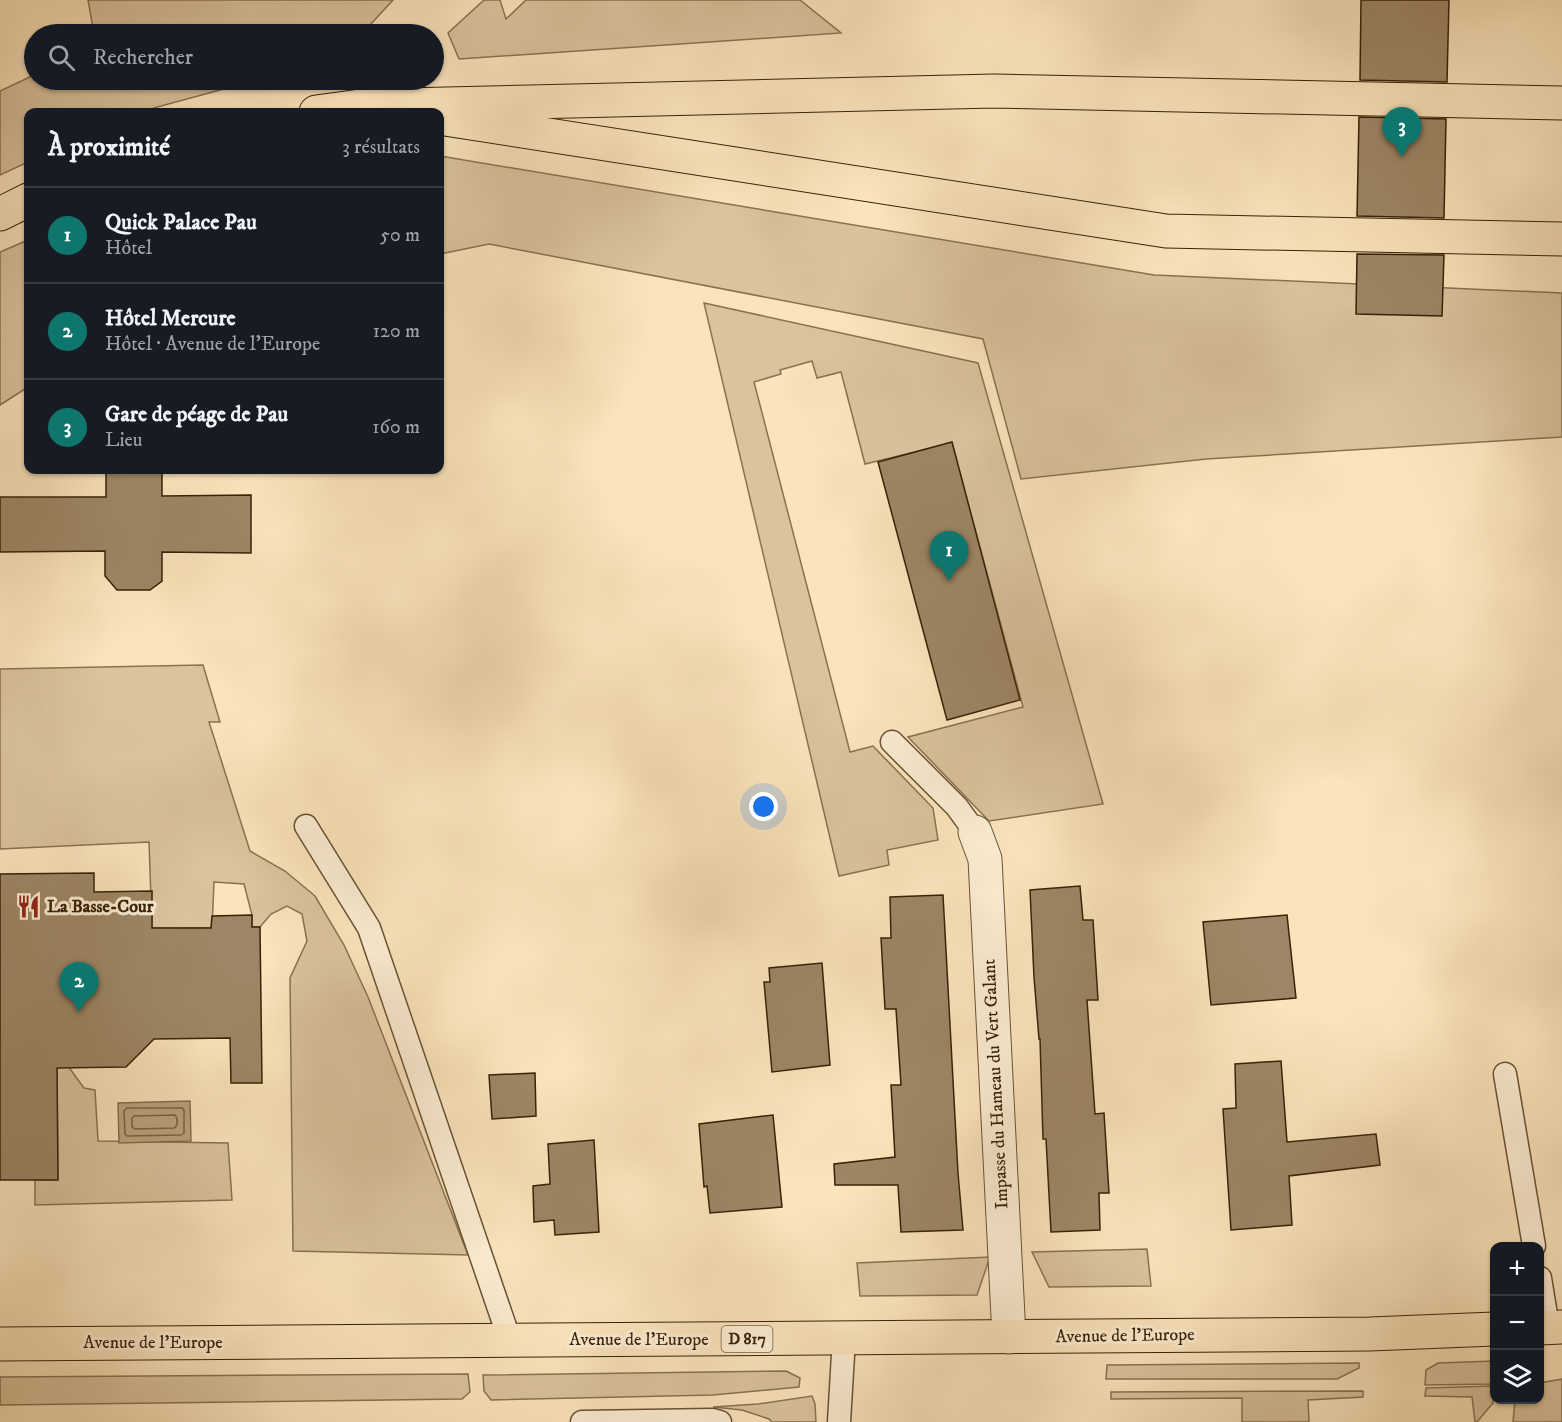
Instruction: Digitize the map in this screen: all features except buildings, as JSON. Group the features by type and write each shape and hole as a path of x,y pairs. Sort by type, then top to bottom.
{"main road":[{"path":"345,108 994,91 1562,103"},
{"path":"360,106 375,108"},
{"path":"444,119 1166,231 1562,239"},
{"path":"0,214 24,202"},
{"name":"Avenue de l'Europe","path":"0,1344 1380,1334 1490,1329"}],"street":[{"name":"Impasse du Hameau du Vert Galant","path":"975,832 985,859 1009,1337"}],"lane":[{"path":"892,741 957,807 975,832"},
{"path":"306,826 369,928 510,1341"},
{"path":"1505,1074 1533,1242"},
{"path":"1543,1296 1550,1327"},
{"path":"839,1422 844,1338"},
{"path":"582,1422 713,1420 720,1422"}],"shaded area":[{"path":"88,0 393,0 371,24 92,24"},
{"path":"484,0 500,0 506,19 526,0 800,0 841,33 459,59 448,33"},
{"path":"24,80 24,90 220,90 154,108 24,108 24,164 0,175 0,91"},
{"path":"444,157 1154,275 1562,293 1562,437 1206,459 1021,479 983,339 489,244 444,253"},
{"path":"24,242 24,390 0,405 0,252"},
{"path":"704,303 978,363 1103,804 989,821 908,737 1023,707 952,443 865,464 841,372 817,378 812,361 780,370 781,374 754,382 850,752 873,746 933,808 938,840 887,850 889,865 839,876"},
{"path":"203,665 220,722 209,722 250,851 285,871 315,896 344,945 368,997 468,1255 293,1251 290,978 307,941 302,914 287,906 271,914 260,927 252,927 252,915 244,884 214,882 212,928 152,928 149,842 0,849 0,669"},
{"path":"57,1051 84,1088 95,1090 98,1141 228,1143 232,1200 35,1205 35,1180 58,1180"},
{"path":"1147,1249 1151,1286 1049,1287 1032,1252"},
{"path":"990,1257 977,1295 860,1296 857,1263"},
{"path":"1490,1361 1490,1384 1425,1385 1426,1370 1438,1363"},
{"path":"1359,1363 1359,1368 1337,1379 1106,1379 1107,1365"},
{"path":"786,1371 800,1378 799,1387 713,1395 491,1400 484,1391 483,1375"},
{"path":"468,1374 470,1392 462,1399 0,1405 0,1377"},
{"path":"1562,1379 1562,1422 1513,1422 1515,1404 1544,1404 1544,1382"},
{"path":"1490,1386 1490,1404 1492,1404 1475,1422 1472,1397 1425,1396 1426,1388"},
{"path":"1363,1391 1363,1397 1308,1400 1309,1422 1242,1422 1242,1398 1111,1399 1111,1392"},
{"path":"812,1396 816,1422 772,1422 742,1410 713,1407 758,1404"}],"water":[{"path":"190,1101 191,1141 119,1143 118,1103"}],"place":[{"name":"Gare de péage de Pau","path":"1402,157"},
{"name":"Quick Palace Pau","path":"949,581"},
{"name":"La Basse-Cour","path":"29,907"},
{"name":"Hôtel Mercure","path":"79,1012"}]}
